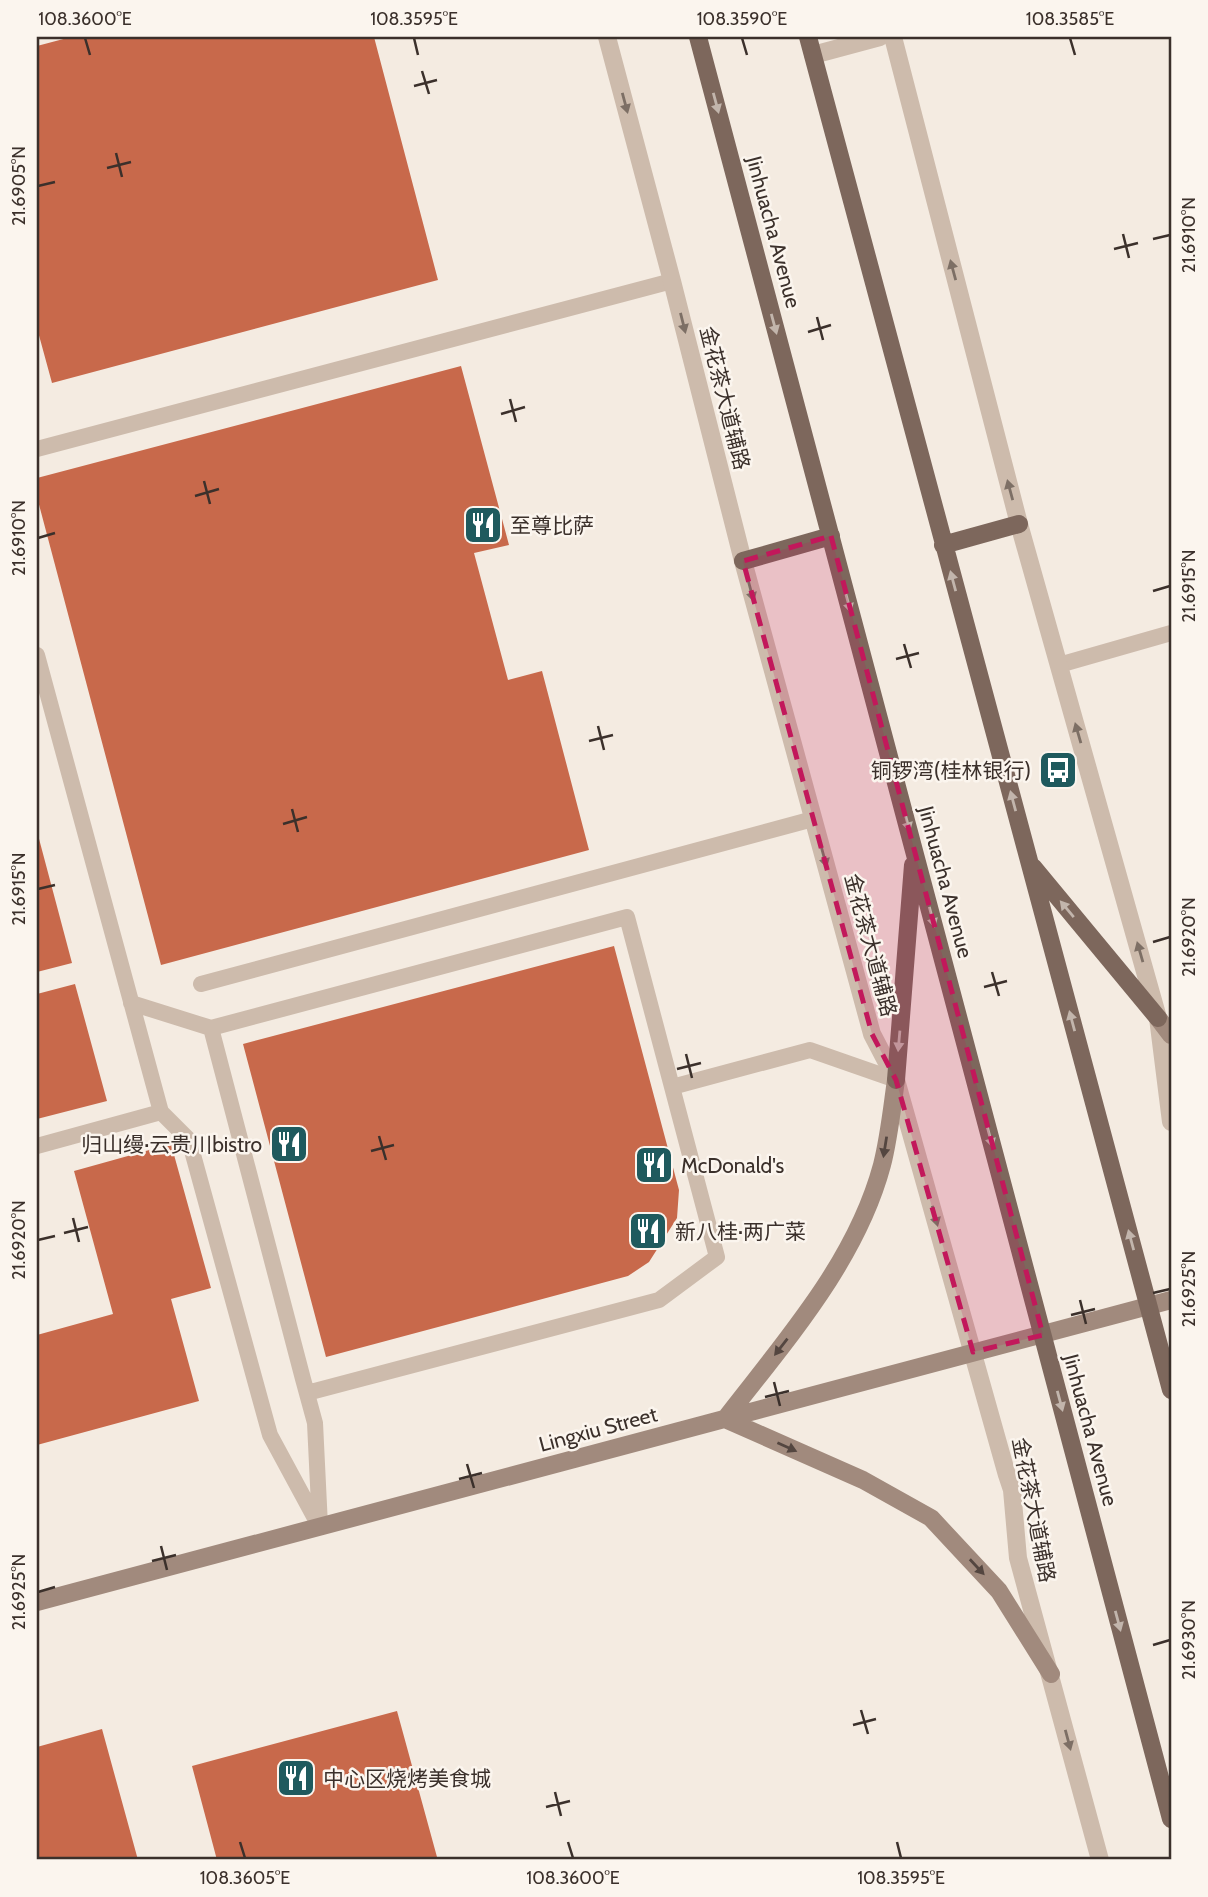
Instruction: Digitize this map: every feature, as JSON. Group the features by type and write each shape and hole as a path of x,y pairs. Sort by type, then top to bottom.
{"main road":[{"name":"Jinhuacha Avenue","path":"698,37 1171,1819"},
{"path":"808,37 1171,1391"},
{"path":"943,545 1019,524"},
{"path":"743,561 831,536"},
{"path":"914,851 896,1080 882,1165 859,1226 814,1304 725,1419 863,1480 931,1518 999,1591 1051,1674"},
{"path":"1029,863 1171,1035"},
{"name":"Lingxiu Street","path":"37,1602 1171,1300"}],"street":[{"name":"金花茶大道辅路","path":"607,37 743,561 872,1034 896,1080 1012,1490 1018,1558 1100,1860"},
{"path":"813,55 880,37"},
{"path":"893,37 1019,524 1158,1018 1171,1122"}],"lane":[{"path":"37,449 672,281"},
{"path":"1059,665 1171,633"},
{"path":"37,655 161,1112 189,1140 270,1435 320,1526"},
{"path":"201,984 813,819"},
{"path":"131,1003 211,1028 628,917 717,1257 659,1300 307,1393"},
{"path":"211,1028 315,1423 320,1526"},
{"path":"672,1087 810,1051 896,1080"},
{"path":"37,1146 161,1112"}],"highlighted area":[{"path":"831,536 1043,1335 973,1352 896,1080 872,1034 743,561"}],"building":[{"path":"71,37 374,37 438,280 52,383 37,328 37,46"},
{"path":"461,366 509,545 474,553 508,680 542,671 589,850 161,965 37,497 37,478"},
{"path":"37,836 72,963 37,972"},
{"path":"614,946 679,1190 677,1218 649,1262 628,1276 326,1357 243,1044"},
{"path":"75,984 107,1101 37,1119 37,994"},
{"path":"171,1144 211,1288 171,1299 199,1401 37,1445 37,1335 113,1314 74,1171"},
{"path":"397,1711 437,1857 426,1860 217,1860 192,1766"},
{"path":"102,1729 138,1860 37,1860 37,1747"}],"place":[{"name":"至尊比萨","path":"483,525"},
{"name":"铜锣湾(桂林银行)","path":"1058,770"},
{"name":"归山缦·云贵川bistro","path":"289,1144"},
{"name":"McDonald's","path":"654,1165"},
{"name":"新八桂·两广菜","path":"648,1231"},
{"name":"中心区烧烤美食城","path":"296,1778"}]}
